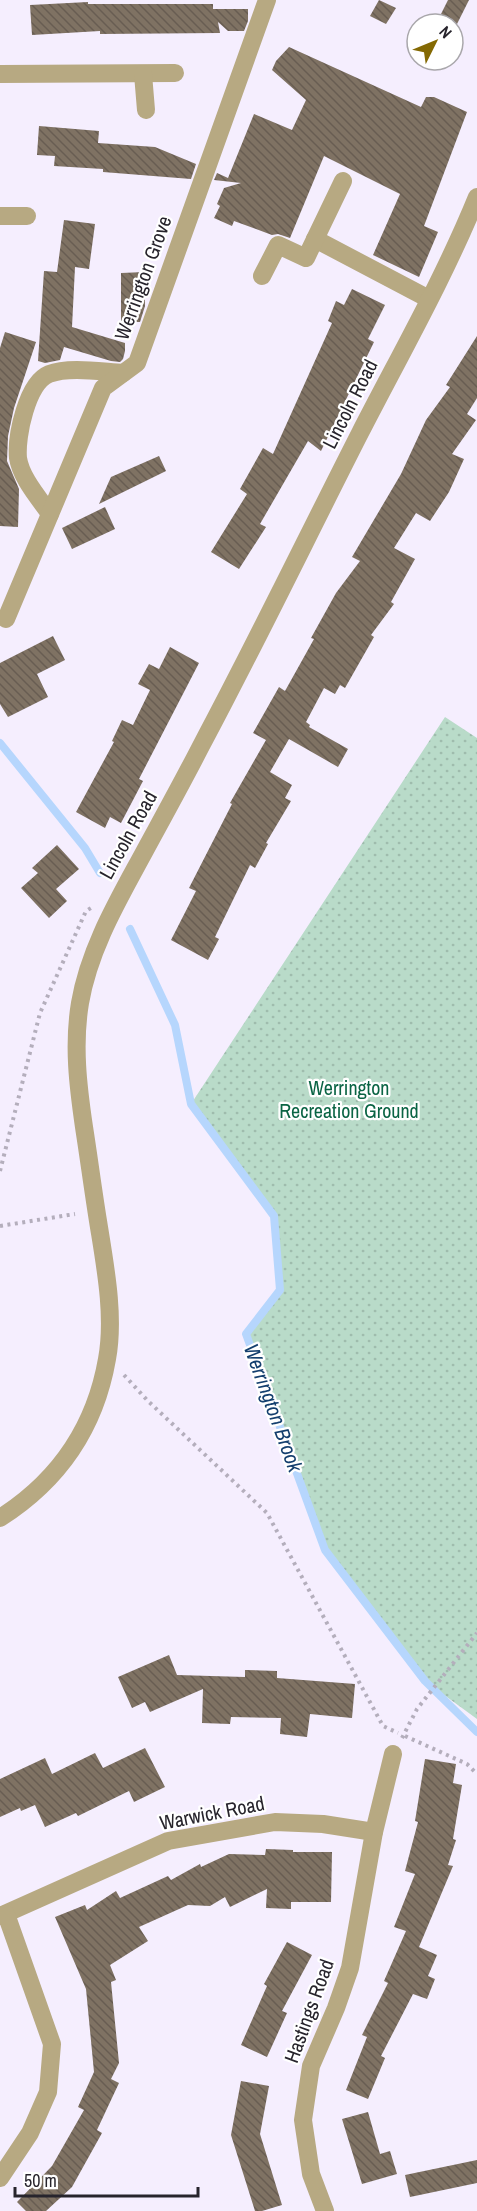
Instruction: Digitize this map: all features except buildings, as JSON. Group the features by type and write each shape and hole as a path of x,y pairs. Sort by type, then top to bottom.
{"street":[{"name":"Werrington Grove","path":"6,620 103,388 137,363 267,0"},
{"path":"0,74 176,73"},
{"path":"143,74 146,110"},
{"path":"262,276 278,245 306,258 343,181"},
{"name":"Lincoln Road","path":"0,1518 21,1505 52,1477 72,1450 87,1422 108,1357 109,1309 106,1269 79,1092 76,1034 80,1002 98,943 120,897 230,691 475,210"},
{"path":"0,216 27,216"},
{"path":"315,239 429,299"},
{"path":"50,514 28,482 18,459 19,438 27,405 35,386 47,375 62,371 123,373"},
{"name":"Hastings Road","path":"325,2211 311,2174 303,2120 310,2067 336,2008 350,1968 374,1832 393,1754"},
{"name":"Warwick Road","path":"3,1915 168,1841 275,1822 323,1824 374,1832"},
{"path":"0,2178 30,2133 48,2092 52,2044 3,1915"}],"path":[{"path":"0,1171 40,1013 86,911 120,897"},
{"path":"0,1226 75,1214"},
{"path":"132,1384 267,1513 384,1726 467,1764 477,1774"},
{"path":"403,1735 417,1709 477,1633"}],"green space":[{"name":"Werrington Recreation Ground","path":"445,717 477,738 477,1719 425,1681 325,1550 246,1334 280,1290 274,1216 191,1104"}],"waterway":[{"name":"Werrington Brook","path":"0,743 85,848 100,873"},
{"name":"Werrington Brook","path":"130,929 175,1025 191,1104 274,1216 280,1290 246,1334 325,1550 425,1681 477,1732"}]}
